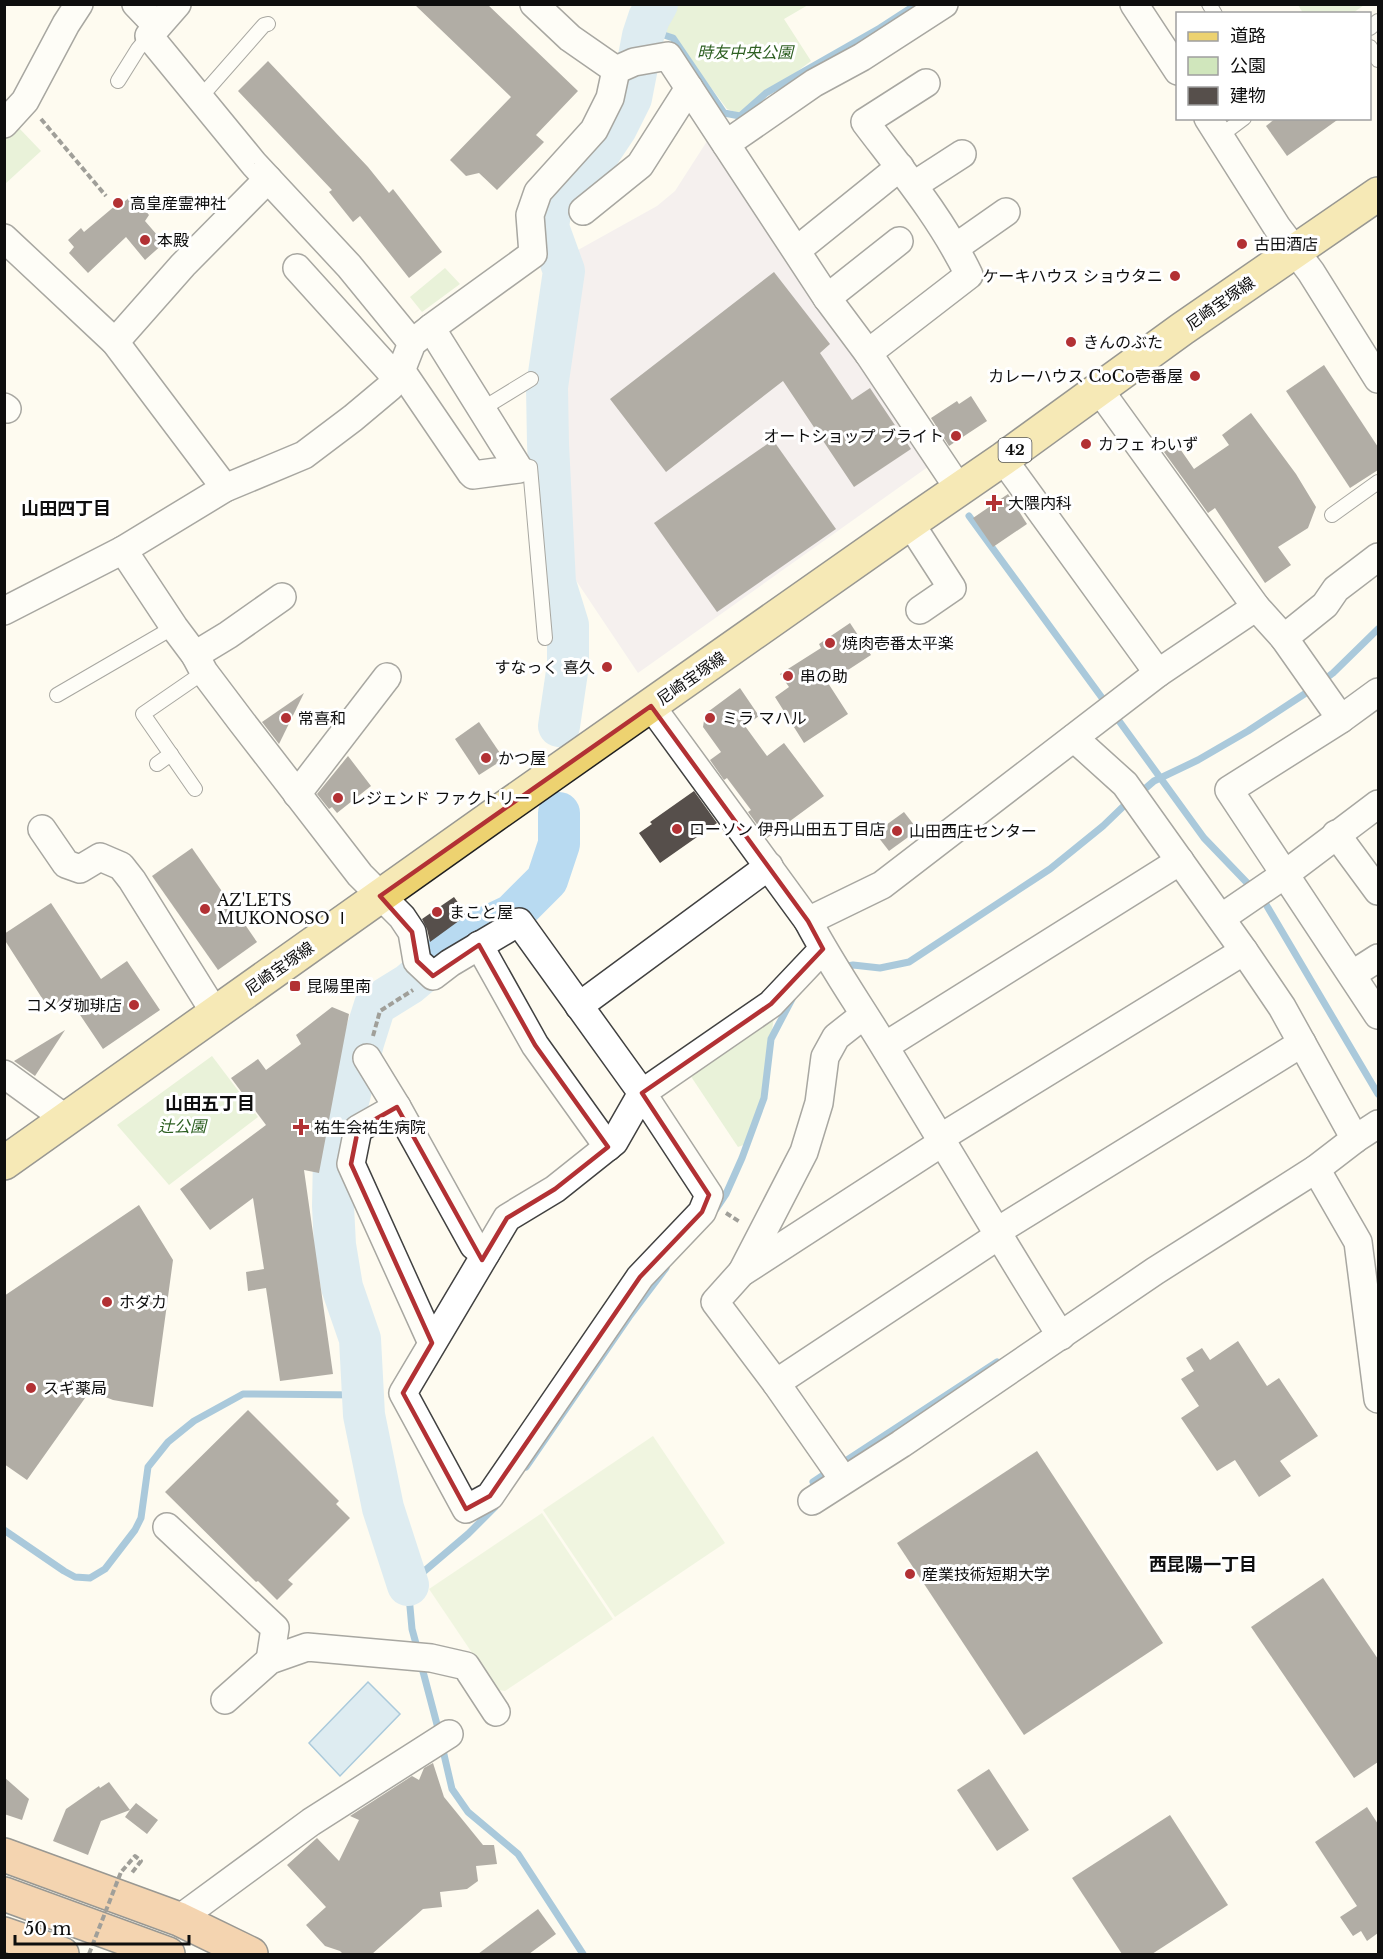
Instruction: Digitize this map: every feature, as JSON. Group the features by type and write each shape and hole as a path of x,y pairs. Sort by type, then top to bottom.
{"highway":[{"path":"4,1855 179,1919 251,1954"},
{"path":"4,1894 168,1954"},
{"path":"4,1934 62,1954"}],"main road":[{"name":"尼崎宝塚線","path":"4,1163 215,1012 1003,459 1098,388 1378,194"}],"street":[{"path":"4,124 25,101 79,4"},
{"path":"136,4 199,99 268,179 349,266 422,336 482,410 519,469 473,475 405,376 391,372 310,273"},
{"path":"153,31 177,4"},
{"path":"534,4 570,38 616,70"},
{"path":"1134,4 1176,68"},
{"path":"726,144 814,83 862,57 940,6"},
{"path":"616,70 634,62 668,56 827,298 868,353 959,489"},
{"path":"4,611 123,550 225,488 304,455 390,387 422,336 533,254 530,215 538,192 594,130 610,98 616,70"},
{"path":"868,353 969,275 956,247 907,176 865,122 926,83"},
{"path":"583,211 640,165 689,88"},
{"path":"1214,127 1294,252 1311,272 1378,379"},
{"path":"797,250 907,176 962,154"},
{"path":"115,342 183,265 268,179"},
{"path":"956,247 1006,212"},
{"path":"4,238 115,342 225,488"},
{"path":"827,298 899,241"},
{"path":"1098,388 1256,608 1284,638 1341,719"},
{"path":"1003,459 1158,672"},
{"path":"910,523 952,588 920,610"},
{"path":"123,550 174,627 297,794 380,896 402,917 412,932 417,961 433,976 519,922 642,1093 710,1195 702,1212 640,1277 490,1496 466,1509 403,1393 507,1218 555,1189 614,1142 642,1093 831,962"},
{"path":"1284,638 1325,605 1336,589 1378,557"},
{"path":"200,663 228,635 282,597"},
{"path":"808,921 882,885 1158,672 1256,608"},
{"path":"297,794 387,677"},
{"path":"1377,696 1229,790 1378,1015"},
{"path":"651,706 808,921 1061,1336"},
{"path":"1074,738 1125,784 1221,918 1282,1007 1355,1139"},
{"path":"1221,918 1284,875 1378,804"},
{"path":"42,829 66,864 80,868 100,857 121,866 215,1012"},
{"path":"1336,834 1378,891"},
{"path":"885,1046 1180,861"},
{"path":"579,1006 769,866"},
{"path":"479,945 534,1045 608,1147"},
{"path":"843,1479 776,1383 715,1302 741,1273 941,1140 1244,951"},
{"path":"1353,974 1378,958"},
{"path":"741,1273 804,1152 819,1103 825,1057 836,1037 864,1015"},
{"path":"776,1383 997,1234 1302,1043"},
{"path":"367,1058 397,1107 474,1246 486,1253"},
{"path":"4,1074 66,1119"},
{"path":"397,1107 358,1129 351,1164 432,1343"},
{"path":"812,1501 843,1479 901,1444 1155,1271 1316,1169 1378,1124"},
{"path":"1316,1169 1368,1236 1378,1399"},
{"path":"167,1527 275,1628 270,1660"},
{"path":"225,1700 270,1660 307,1647 431,1658 466,1666 496,1712"},
{"path":"179,1919 311,1822 440,1739"}],"lane":[{"path":"199,99 264,25 268,24"},
{"path":"118,81 138,49 153,31"},
{"path":"1214,127 1237,120"},
{"path":"482,410 531,379"},
{"path":"517,464 530,467 545,638"},
{"path":"1332,515 1378,482"},
{"path":"57,694 174,627"},
{"path":"195,789 171,754 139,716 200,663"},
{"path":"157,764 171,754"}],"path":[{"path":"25,101 106,196"},
{"path":"710,1195 723,1211 760,1236"},
{"path":"89,1954 121,1872 135,1856 141,1861 129,1876"}],"highlighted area":[{"path":"651,706 808,921 823,949 771,1004 642,1093 709,1195 702,1212 640,1277 490,1496 466,1509 403,1393 432,1343 351,1164 358,1129 397,1107 482,1260 507,1218 555,1189 608,1147 535,1045 479,945 433,976 417,961 412,932 380,896"}],"shaded area":[{"path":"709,138 932,464 638,673 567,567 556,362 576,281 569,255 657,206 675,191"}],"green space":[{"name":"時友中央公園","path":"668,5 808,5 784,19 811,61 741,114 727,109 671,34 653,27"},
{"path":"1298,5 1364,5 1354,12 1302,12"},
{"path":"17,126 41,151 5,184 5,136"},
{"path":"445,268 460,284 422,312 410,297"},
{"path":"774,1017 761,1099 746,1144 738,1147 686,1069"},
{"name":"辻公園","path":"212,1056 258,1117 169,1185 117,1125"},
{"path":"653,1436 725,1543 615,1617 543,1510"},
{"path":"542,1513 613,1619 505,1691 497,1690 429,1589"}],"water":[{"path":"368,1682 400,1714 340,1776 309,1743"}],"building":[{"path":"414,4 487,4 578,91 536,135 544,142 497,190 479,173 466,176 450,160 511,97"},
{"path":"268,61 368,167 389,193 393,189 442,252 409,278 360,216 353,222 329,192 332,190 238,91"},
{"path":"1274,120 1337,120 1287,156 1266,126"},
{"path":"132,195 149,215 145,221 164,243 145,260 126,237 88,273 69,253 74,247 68,240 81,228 84,232 122,200 124,202"},
{"path":"774,272 830,344 820,353 852,400 870,388 911,449 854,487 783,381 666,472 610,399"},
{"path":"1324,365 1378,447 1378,470 1350,488 1286,391"},
{"path":"971,396 987,421 949,446 931,418 957,401 959,404"},
{"path":"1251,413 1296,474 1316,507 1308,528 1278,547 1291,565 1265,583 1215,508 1208,513 1164,452 1176,443 1194,469 1229,445 1222,435"},
{"path":"773,440 836,529 717,612 654,523"},
{"path":"1008,494 1027,524 993,547 973,518"},
{"path":"850,623 871,655 828,683 848,714 804,743 775,697 789,687 780,674 821,648 819,644"},
{"path":"740,688 759,716 745,726 767,756 784,743 824,796 767,838 748,812 751,810 727,778 724,780 710,760 721,752 703,727 705,714"},
{"path":"304,693 279,744 262,722"},
{"path":"479,722 504,759 479,775 455,739"},
{"path":"348,756 371,786 337,813 332,807 329,809 317,794"},
{"name":"ローソン 伊丹山田五丁目店","path":"694,791 717,823 660,863 639,833 652,824 650,822"},
{"name":"山田西庄センター","path":"904,812 918,830 889,851 875,833"},
{"name":"AZ'LETS MUKONOSO Ⅰ","path":"192,848 257,942 218,970 152,876"},
{"path":"454,897 467,915 430,942 422,919"},
{"path":"51,903 101,979 127,961 160,1010 103,1049 68,997 49,1009 4,939 4,934"},
{"path":"332,1007 349,1014 319,1173 304,1170 333,1374 280,1381 266,1288 248,1291 246,1272 264,1269 253,1198 210,1230 180,1189 266,1125 231,1078 258,1059 266,1070 301,1044 296,1035"},
{"path":"65,1030 35,1076 14,1061"},
{"name":"ホダカ","path":"139,1205 173,1260 153,1407 113,1400 90,1391 27,1480 4,1464 4,1296"},
{"path":"1238,1341 1267,1386 1279,1378 1318,1436 1280,1461 1291,1476 1259,1497 1235,1460 1217,1471 1181,1418 1199,1406 1181,1379 1194,1371 1186,1358 1202,1348 1210,1360"},
{"path":"248,1410 339,1501 336,1504 350,1518 288,1580 293,1584 277,1600 165,1492"},
{"path":"1037,1451 1163,1643 1024,1735 897,1543"},
{"path":"1323,1578 1378,1659 1378,1762 1354,1778 1251,1627"},
{"path":"433,1763 444,1797 483,1845 494,1845 497,1864 476,1866 478,1881 467,1889 440,1892 442,1907 423,1909 372,1954 343,1954 325,1946 306,1925 326,1907 287,1865 317,1838 339,1861 359,1820 350,1816 412,1776 419,1780 424,1768"},
{"path":"989,1769 1029,1830 997,1851 957,1790"},
{"path":"4,1777 29,1799 22,1820 4,1814"},
{"path":"109,1782 130,1810 101,1821 88,1855 53,1841 66,1809 99,1786 100,1788"},
{"path":"136,1803 158,1820 147,1834 125,1817"},
{"path":"1367,1807 1378,1824 1378,1933 1367,1941 1361,1931 1353,1936 1340,1917 1357,1906 1315,1842"},
{"path":"1170,1815 1228,1905 1152,1954 1122,1954 1072,1878"},
{"path":"538,1909 556,1934 529,1954 478,1954"}],"waterway":[{"path":"559,726 568,665 568,625 555,583 547,387 564,271 548,227 551,206 600,152 616,128 631,98 643,36 657,4"},
{"path":"644,32 673,38 724,113 740,116 766,93 880,28 917,4"},
{"path":"969,516 1108,706"},
{"path":"1321,682 1378,629"},
{"path":"1140,793 1154,781 1198,760 1248,731 1312,689"},
{"path":"1114,714 1204,838 1253,889"},
{"path":"843,967 853,965 880,968 909,962 1050,869 1103,826 1131,799"},
{"path":"408,1585 383,1508 364,1415 360,1339 342,1287 335,1245 334,1156 375,1005 409,984 474,933 512,915 547,880 559,844 559,813"},
{"path":"1261,896 1378,1094"},
{"path":"716,1209 726,1194 742,1158 764,1098 771,1039 792,999"},
{"path":"526,1467 629,1317 666,1268"},
{"path":"841,1464 997,1362"},
{"path":"4,1530 64,1571 75,1577 90,1578 105,1569 135,1530 141,1518 148,1467 168,1442 194,1421 243,1394 363,1395"},
{"path":"813,1482 831,1470"},
{"path":"418,1651 412,1629 408,1585 468,1534 495,1507"},
{"path":"421,1664 439,1732"},
{"path":"442,1746 452,1789 468,1812 518,1854 583,1954"}],"place":[{"name":"高皇産霊神社","path":"118,203"},
{"name":"本殿","path":"145,240"},
{"name":"古田酒店","path":"1242,244"},
{"name":"ケーキハウス ショウタニ","path":"1175,276"},
{"name":"きんのぶた","path":"1071,342"},
{"name":"カレーハウス CoCo壱番屋","path":"1195,376"},
{"name":"オートショップ ブライト","path":"956,436"},
{"name":"カフェ わいず","path":"1086,444"},
{"name":"大隈内科","path":"994,503"},
{"name":"焼肉壱番太平楽","path":"830,643"},
{"name":"すなっく 喜久","path":"607,667"},
{"name":"串の助","path":"788,676"},
{"name":"常喜和","path":"286,718"},
{"name":"ミラ マハル","path":"710,718"},
{"name":"かつ屋","path":"486,758"},
{"name":"レジェンド ファクトリー","path":"338,798"},
{"name":"ローソン 伊丹山田五丁目店","path":"677,829"},
{"name":"山田西庄センター","path":"897,831"},
{"name":"AZ'LETS MUKONOSO Ⅰ","path":"205,909"},
{"name":"まこと屋","path":"437,912"},
{"name":"昆陽里南","path":"295,986"},
{"name":"コメダ珈琲店","path":"134,1005"},
{"name":"祐生会祐生病院","path":"301,1127"},
{"name":"ホダカ","path":"107,1302"},
{"name":"スギ薬局","path":"31,1388"},
{"name":"産業技術短期大学","path":"910,1574"}],"district":[{"name":"山田四丁目","path":"66,509"},
{"name":"山田五丁目","path":"210,1104"},
{"name":"西昆陽一丁目","path":"1203,1565"}]}
